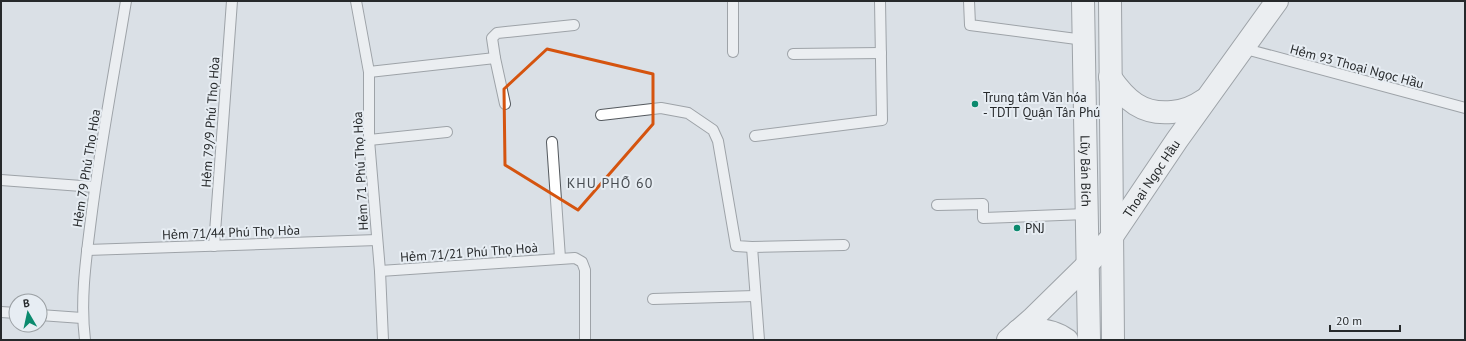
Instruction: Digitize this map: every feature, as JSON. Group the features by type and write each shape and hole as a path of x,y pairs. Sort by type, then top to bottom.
{"main road":[{"name":"Lũy Bán Bích","path":"1083,1 1089,340"},
{"name":"Lũy Bán Bích","path":"1110,1 1113,340"},
{"name":"Thoại Ngọc Hầu","path":"1013,336 1087,265 1112,238 1176,140 1242,48 1278,1"},
{"path":"1110,77 1119,90 1129,100 1148,111 1163,113 1183,111 1194,107 1205,100"},
{"path":"1013,336 1042,330 1054,332 1067,340"}],"lane":[{"name":"Hẻm 79 Phú Thọ Hòa","path":"85,340 82,318 87,250 95,187 126,1"},
{"name":"Hẻm 79/9 Phú Thọ Hòa","path":"214,246 232,1"},
{"name":"Hẻm 71 Phú Thọ Hòa","path":"356,1 369,72 369,140 380,271 383,340"},
{"path":"733,1 733,52"},
{"path":"755,136 882,120 880,1"},
{"path":"969,1 970,26 1084,40"},
{"path":"505,104 492,38 497,33 574,25"},
{"name":"Hẻm 93 Thoại Ngọc Hầu","path":"1242,48 1465,108"},
{"path":"793,54 881,53"},
{"path":"369,72 495,58"},
{"path":"601,115 661,108 688,113 713,130 718,141 736,246 844,245"},
{"path":"369,140 447,132"},
{"path":"552,142 560,258"},
{"path":"1,180 95,187"},
{"path":"937,205 983,204 983,218 1086,214"},
{"name":"Hẻm 71/44 Phú Thọ Hòa","path":"87,250 377,240"},
{"path":"752,247 759,340"},
{"name":"Hẻm 71/21 Phú Thọ Hoà","path":"380,271 575,258 582,262 585,270 585,340"},
{"path":"653,299 755,296"},
{"path":"48,316 82,318"}],"highlighted area":[{"path":"547,49 653,74 653,124 578,210 505,165 504,89"}],"place":[{"name":"Trung tâm Văn hóa - TDTT Quận Tân Phú","path":"975,104"},
{"name":"PNJ","path":"1017,228"}],"district":[{"name":"KHU PHỐ 60","path":"610,183"}]}
